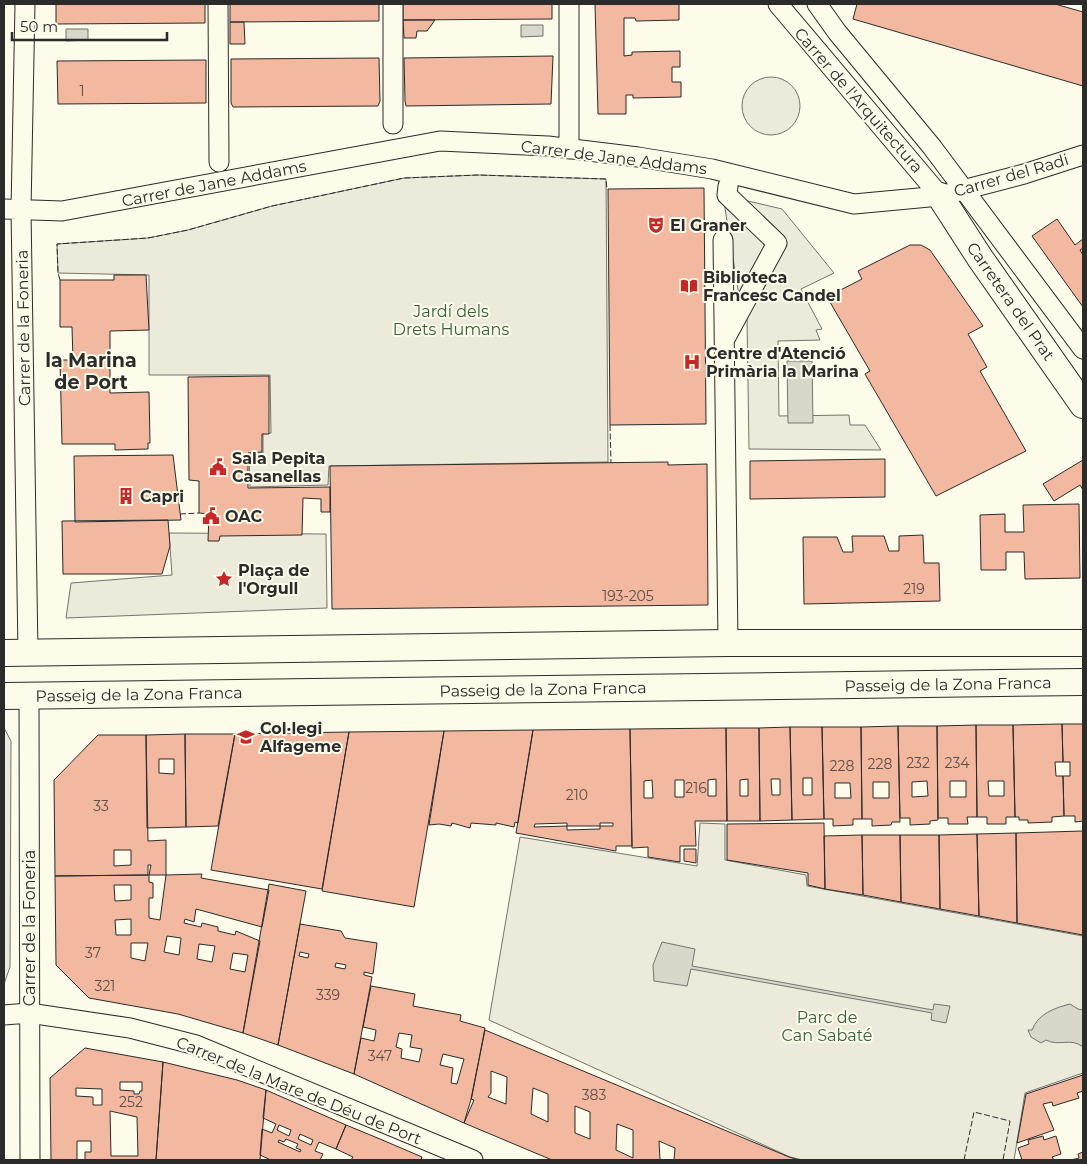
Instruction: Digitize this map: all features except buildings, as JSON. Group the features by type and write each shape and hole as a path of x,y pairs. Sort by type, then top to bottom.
{"main road":[{"name":"Carretera del Prat","path":"951,193 980,258 1083,405"},
{"path":"16,696 16,652 728,643 1083,643"},
{"name":"Passeig de la Zona Franca","path":"16,696 1083,682"}],"street":[{"name":"Carrer de la Foneria","path":"16,652 12,210 25,4"},
{"path":"218,4 219,162"},
{"path":"393,4 393,124"},
{"path":"569,4 569,148"},
{"name":"Carrer de l'Arquitectura","path":"778,4 951,193"},
{"name":"Carrer de l'Arquitectura","path":"817,4 951,193"},
{"name":"Carrer de Jane Addams","path":"12,210 62,212 440,141 569,148 712,169 854,204 951,193"},
{"name":"Carrer del Radi","path":"951,193 1024,174 1083,155"},
{"path":"725,338 777,243 727,195 728,186"},
{"name":"Carretera del Prat","path":"951,193 1020,263 1083,349"},
{"path":"723,240 728,643"},
{"name":"Carrer de la Foneria","path":"16,696 29,1013 30,1160"},
{"name":"Carrer de la Mare de Déu de Port","path":"4,1015 29,1013 130,1028 196,1045 473,1160"}],"green space":[{"path":"765,77 777,77 792,85 800,100 800,112 792,127 777,135 765,135 750,127 742,112 742,100 750,85"},
{"name":"Jardí dels Drets Humans","path":"478,175 606,179 608,462 329,466 328,485 250,487 249,453 263,453 263,434 271,433 270,375 149,375 149,275 58,273 57,244 148,238 188,230 272,206 404,178"},
{"path":"723,196 772,244 740,302"},
{"path":"735,198 782,209 834,273 801,289 822,329 816,330 820,340 778,341 779,416 849,415 850,425 865,425 881,450 749,449 747,317 780,244"},
{"name":"Parc de Can Sabaté","path":"700,823 725,824 725,860 806,875 807,886 1083,936 1083,1073 1025,1093 1014,1160 803,1160 790,1157 489,1020 520,837 697,866"}],"shaded area":[{"path":"521,25 543,25 543,36 521,37"},
{"path":"66,29 88,29 88,40 66,41"},
{"path":"787,361 812,361 813,423 788,423"},
{"name":"Plaça de l'Orgull","path":"169,533 326,534 327,608 66,618 71,583 172,575"},
{"path":"4,728 11,741 10,967 4,984"},
{"path":"662,942 695,949 692,966 933,1010 934,1004 950,1006 946,1023 931,1020 932,1013 691,969 687,986 654,981 653,965"},
{"path":"1070,1004 1083,1010 1083,1047 1069,1042 1056,1043 1046,1040 1041,1043 1031,1037 1028,1030 1032,1030 1042,1016"}],"fence":[{"path":"60,280 57,244 148,238 188,230 272,206 404,178 478,175 606,179 607,190"},
{"path":"610,425 611,463"},
{"path":"180,514 199,513"},
{"path":"964,1160 974,1112 1010,1121 1003,1160"}],"place":[{"name":"El Graner","path":"656,225"},
{"name":"Biblioteca Francesc Candel","path":"689,286"},
{"name":"Centre d'Atenció Primària la Marina","path":"692,362"},
{"name":"Sala Pepita Casanellas","path":"218,467"},
{"name":"Capri","path":"126,496"},
{"name":"OAC","path":"211,516"},
{"name":"Plaça de l'Orgull","path":"224,579"},
{"name":"Col·legi Alfageme","path":"246,737"}],"district":[{"name":"la Marina de Port","path":"91,371"}]}
